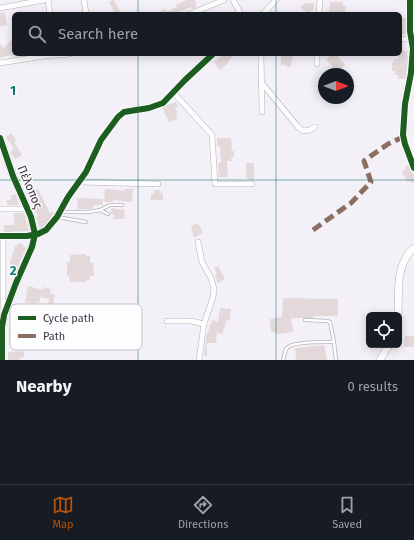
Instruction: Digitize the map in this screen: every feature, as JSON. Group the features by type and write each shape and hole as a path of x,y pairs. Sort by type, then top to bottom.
{"street":[{"path":"0,8 44,0"},
{"path":"48,0 50,12"},
{"path":"84,0 86,12"},
{"path":"195,12 224,0"},
{"path":"233,0 241,12"},
{"path":"265,12 276,0"},
{"path":"319,11 320,0"},
{"path":"410,0 409,27 413,49 411,73 405,104 403,135 414,168"},
{"path":"0,62 46,56"},
{"path":"2,360 2,236 35,234 46,230 58,215 90,164 95,150 101,140 118,117 124,112 158,106 166,101 173,92 211,56"},
{"path":"261,56 262,112"},
{"path":"317,56 317,64"},
{"path":"261,82 298,128 303,131 310,130 315,127"},
{"path":"173,92 212,135 215,184 252,184"},
{"name":"Πέλοπος","path":"1,143 13,176 33,222 35,234"},
{"path":"79,182 158,184"},
{"path":"0,209 28,209"},
{"path":"3,308 32,247 35,234"},
{"path":"198,242 202,262 211,278 214,289 213,298 204,324 198,360"},
{"path":"398,312 401,269 407,255 414,248"},
{"path":"167,321 191,321 204,324"},
{"path":"380,360 387,348"}],"lane":[{"path":"58,215 100,210 110,206 122,205"},
{"path":"100,210 108,214"},
{"path":"58,215 86,222"},
{"path":"305,320 330,322 336,360"},
{"path":"283,360 286,350 290,346 334,342"}],"building":[{"path":"114,0 120,12 114,12 109,2"},
{"path":"187,0 195,0 197,7 192,9 191,7 180,12 166,12 177,7 176,5"},
{"path":"330,2 343,2 343,6 346,6 345,12 329,12"},
{"path":"305,3 314,3 314,8 310,12 306,12 300,7"},
{"path":"165,9 166,12 158,12"},
{"path":"5,12 7,25 0,27 0,13"},
{"path":"402,18 406,18 406,34 402,34"},
{"path":"11,40 12,41 12,55 0,58 0,45 2,45 3,49"},
{"path":"402,50 407,51 408,58 406,79 398,79 398,75 395,75 395,71 392,71 392,62 394,62 394,59 398,59 399,56 402,56"},
{"path":"222,56 233,56 220,70 214,62"},
{"path":"281,56 293,56 291,67 281,65"},
{"path":"330,56 338,56 345,65 342,68 334,68 326,59"},
{"path":"176,102 178,107 175,108 178,113 176,114 177,119 169,122 162,107"},
{"path":"11,133 16,140 14,142 22,155 15,159 10,152 14,149 6,137"},
{"path":"217,138 231,138 234,157 231,157 232,161 227,161 228,177 219,177 218,163 221,163 220,146 217,146"},
{"path":"246,163 254,163 254,180 249,180 246,177"},
{"path":"409,165 414,175 414,182 411,183 410,181 407,182 402,171"},
{"path":"30,189 38,189 50,213 56,211 40,229 36,217 38,216 33,208 35,207 26,192"},
{"path":"105,189 125,191 125,189 133,189 132,202 113,200 113,202 104,202"},
{"path":"154,190 160,190 161,193 163,193 163,200 151,200 151,194 154,194"},
{"path":"11,195 16,195 19,205 7,205 7,200 11,200"},
{"path":"77,198 103,199 103,205 94,205 92,209 78,209"},
{"path":"111,208 125,210 124,219 113,219 114,215 111,214"},
{"path":"14,213 24,213 29,231 4,232 4,225 14,225"},
{"path":"198,223 203,233 194,238 191,226"},
{"path":"18,243 24,245 23,247 26,248 16,270 10,268 12,265 10,264 15,245 17,246"},
{"path":"86,254 86,256 90,256 90,263 93,263 94,276 90,276 90,280 86,280 86,282 70,282 69,276 67,276 67,262 70,262 70,255"},
{"path":"218,266 225,279 218,283 215,275 217,274 214,268"},
{"path":"28,286 43,290 43,287 51,289 50,294 55,294 53,304 48,304 49,299 40,297 39,303 35,302 35,304 25,302"},
{"path":"283,298 338,299 338,316 291,318 293,332 279,334 271,331 270,319 282,317"},
{"path":"220,308 231,309 230,320 227,320 222,334 217,332 216,343 207,343 207,356 204,356 206,338 212,320 218,322"},
{"path":"405,336 414,336 414,347 404,347"},
{"path":"324,345 327,360 296,360 295,348"},
{"path":"24,351 24,357 19,358 20,360 8,360 8,352"}],"marked path":[{"path":"313,230 351,203 371,182 364,161 388,144 403,137"}],"cycle path":[{"path":"410,0 410,31 413,49 411,73 405,104 403,135 414,168"},
{"path":"0,236 27,236 38,234 46,230 57,217 68,197 86,172 101,140 118,117 124,112 149,108 163,103 211,56"},
{"path":"0,138 13,176 31,217 35,234 32,247 4,315 2,327 2,360"}]}
